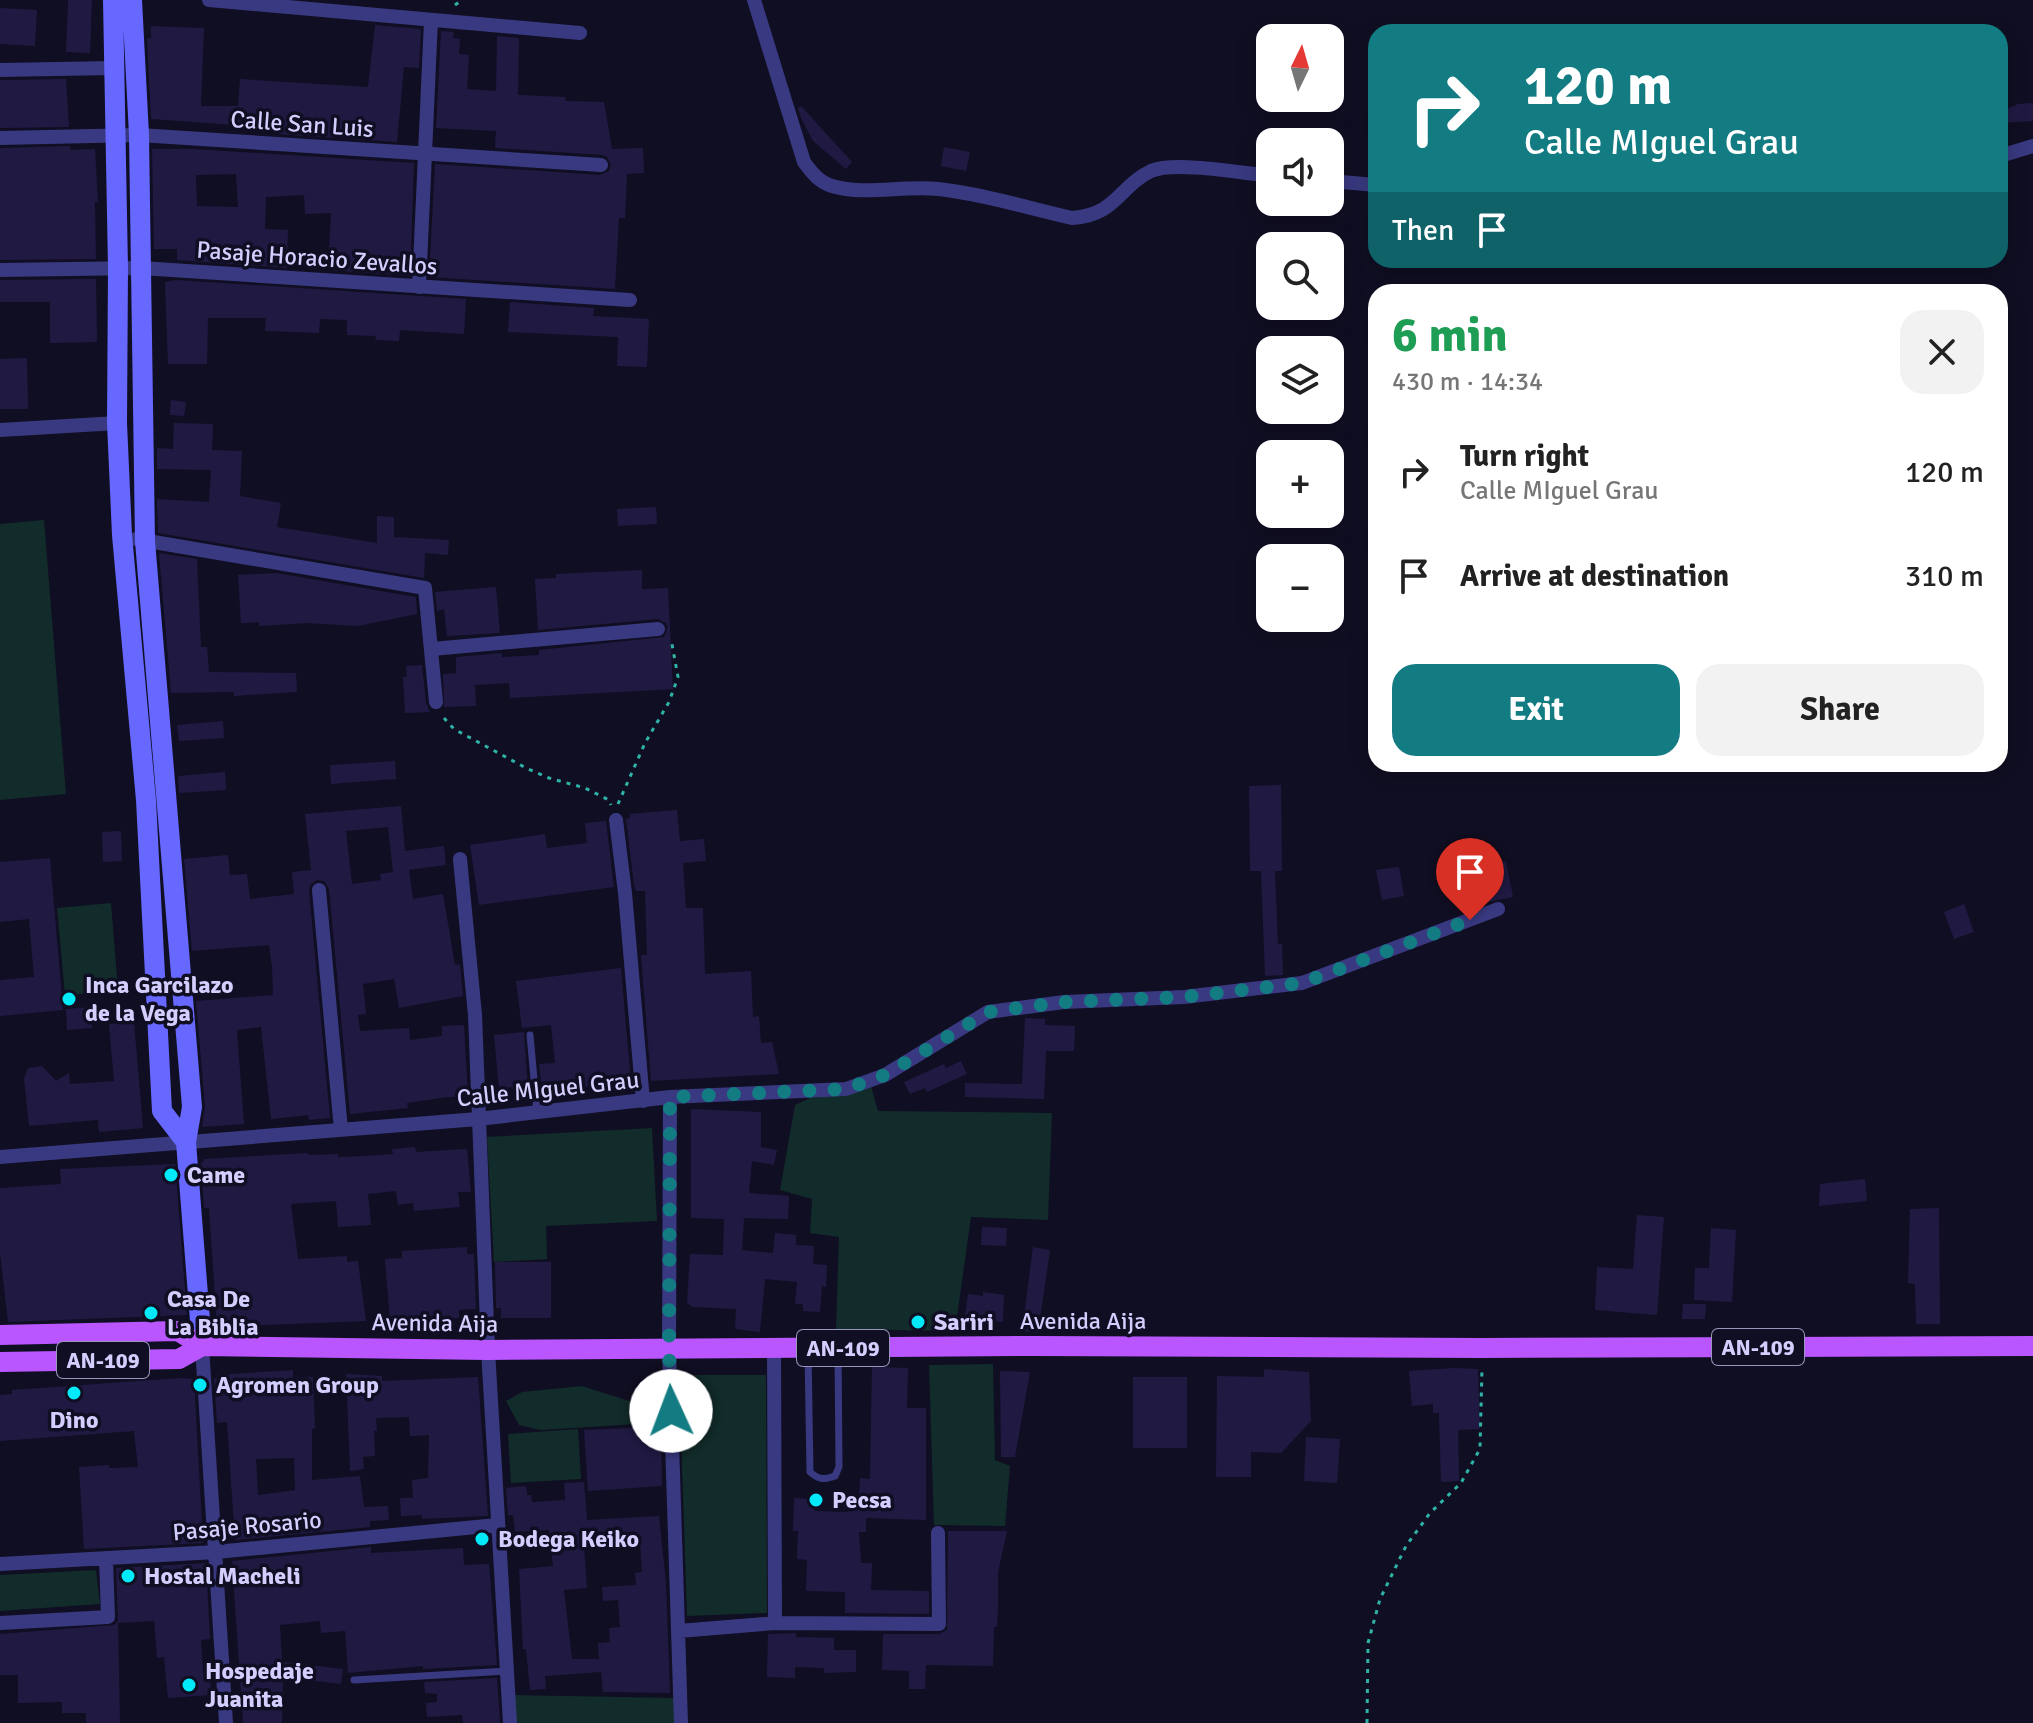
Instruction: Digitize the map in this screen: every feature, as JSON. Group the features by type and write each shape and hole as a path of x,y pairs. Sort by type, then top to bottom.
{"main road":[{"path":"113,0 118,268 117,423 122,535 146,800 162,1111 186,1142"},
{"path":"132,0 139,135 145,541 192,1107 186,1142 202,1346"},
{"name":"Avenida Aija","path":"0,1335 178,1331 202,1346"},
{"name":"Avenida Aija","path":"0,1362 179,1359 202,1346 488,1350 1483,1348"},
{"name":"AN-109","path":"1483,1348 2033,1346"}],"street":[{"path":"209,0 580,33"},
{"path":"754,0 804,162 813,176 828,185 848,190 940,189 1072,218 1089,217 1111,205 1149,172 1166,166 1256,175"},
{"path":"419,287 431,20"},
{"path":"0,70 114,68"},
{"name":"Calle San Luis","path":"0,138 139,135 601,165"},
{"path":"2008,154 2033,146"},
{"path":"1344,182 1368,184"},
{"name":"Pasaje Horacio Zevallos","path":"0,270 141,268 630,300"},
{"path":"0,430 117,423"},
{"path":"122,535 425,588 436,702"},
{"path":"432,649 658,629"},
{"path":"616,820 643,1101"},
{"path":"460,859 475,1015 488,1350 510,1723"},
{"path":"319,890 341,1130"},
{"name":"Calle MIguel Grau","path":"0,1157 478,1119 670,1097 846,1089 885,1075 988,1012 1064,1002 1184,997 1302,983 1498,909"},
{"path":"670,1097 669,1349 681,1723"},
{"path":"202,1346 226,1723"},
{"path":"774,1348 775,1623"},
{"name":"Pasaje Rosario","path":"0,1564 216,1552 497,1525"},
{"path":"679,1631 775,1623 939,1624 938,1533"},
{"path":"0,1623 108,1617 106,1558"}],"lane":[{"path":"530,1035 537,1113"},
{"path":"808,1348 810,1472 817,1478 827,1479 835,1476 839,1467 838,1348"},
{"path":"354,1680 507,1671"}],"path":[{"path":"616,820 624,787 669,702 678,677 670,631 658,629"},
{"path":"436,702 442,716 454,729 483,746 549,778 585,788 609,800 616,820"},
{"path":"1367,1723 1368,1643 1380,1599 1406,1546 1430,1513 1461,1483 1480,1449 1483,1348"}],"green space":[{"path":"44,520 66,794 0,800 0,524"},
{"path":"111,903 118,991 65,995 57,908"},
{"path":"871,1086 878,1111 1052,1113 1048,1220 971,1217 955,1331 836,1329 839,1237 810,1233 812,1199 780,1190 795,1105 817,1095"},
{"path":"652,1128 657,1221 546,1226 547,1259 494,1262 487,1137"},
{"path":"993,1364 995,1460 1010,1466 1005,1526 934,1525 929,1365"},
{"path":"679,1375 766,1375 767,1613 687,1616"},
{"path":"582,1386 648,1407 653,1423 541,1430 519,1425 506,1401 522,1392"},
{"path":"578,1429 581,1479 511,1483 508,1434"},
{"path":"96,1570 100,1604 0,1611 0,1575"},
{"path":"512,1695 677,1698 674,1723 514,1723"}],"building":[{"path":"68,0 92,0 90,53 66,52"},
{"path":"0,8 37,10 35,46 0,44"},
{"path":"375,25 421,29 419,68 404,67 397,142 275,134 275,128 151,119 147,38 151,39 151,26 204,28 201,106 238,106 240,79 368,87"},
{"path":"441,31 454,32 453,38 460,39 459,54 469,55 467,89 496,91 497,36 519,38 518,95 604,102 612,149 643,148 644,173 627,174 625,218 619,218 615,289 429,277 435,164 600,175 609,171 611,165 602,155 495,148 496,131 436,128"},
{"path":"66,79 69,127 0,128 0,80"},
{"path":"2033,103 2033,121 2008,123 2008,108"},
{"path":"801,106 852,162 846,169 813,141 801,118 798,108"},
{"path":"70,146 70,150 95,149 98,202 95,202 96,259 0,260 0,148"},
{"path":"944,147 970,152 966,171 941,166"},
{"path":"152,149 414,163 410,276 328,270 331,213 305,214 304,195 266,197 265,229 288,230 287,268 177,260 177,249 154,249","holes":["236,174 238,207 197,206 196,175"]},
{"path":"96,279 97,342 50,343 50,302 0,302 0,280"},
{"path":"176,280 466,299 464,334 400,330 399,341 375,340 376,336 347,335 347,320 320,319 319,333 265,331 266,318 208,318 207,364 168,364 165,282"},
{"path":"510,302 594,308 593,316 649,319 647,367 617,366 618,337 508,332"},
{"path":"27,358 28,409 0,409 0,359"},
{"path":"171,400 186,402 184,416 170,415"},
{"path":"174,423 213,424 212,450 242,451 240,496 281,503 277,527 377,543 377,516 394,517 394,537 449,540 448,555 425,553 424,578 158,533 157,499 209,502 211,470 157,469 157,448 173,449"},
{"path":"656,507 657,524 618,526 617,509"},
{"path":"159,553 197,559 201,647 207,647 209,672 296,673 297,692 234,696 234,692 171,693"},
{"path":"642,570 642,589 668,588 673,689 510,698 509,683 475,685 476,706 444,707 443,674 456,673 456,657 502,653 502,657 539,655 539,650 664,637 668,627 658,619 538,630 535,579 556,578 556,574"},
{"path":"276,573 416,597 417,614 358,626 307,623 259,626 259,622 241,623 238,575"},
{"path":"496,587 500,633 447,636 444,609 437,611 435,592"},
{"path":"422,665 426,703 430,712 405,713 403,677 407,677 406,666"},
{"path":"223,721 224,738 179,741 177,725"},
{"path":"395,761 396,779 331,784 330,765"},
{"path":"225,772 226,790 179,793 178,776"},
{"path":"1281,785 1282,871 1275,871 1278,944 1282,944 1283,975 1265,976 1261,871 1250,871 1249,786"},
{"path":"401,806 405,851 444,846 446,865 409,870 413,899 443,894 455,965 460,964 463,996 399,1008 394,979 363,984 366,1014 358,1015 360,1031 409,1028 410,1040 442,1036 442,1026 464,1025 468,1097 447,1097 407,1103 408,1108 350,1114 329,889 324,881 317,880 310,885 309,891 330,1118 309,1120 308,1115 271,1119 261,1027 237,1030 244,1124 202,1127 205,1106 196,1001 273,995 272,967 269,945 192,951 184,859 228,855 230,875 247,874 250,899 294,894 292,872 311,870 305,814","holes":["388,827 393,872 380,874 381,880 352,884 346,831"]},
{"path":"677,810 680,841 704,839 706,861 683,863 686,908 703,908 705,974 751,971 753,1017 759,1016 761,1043 772,1042 779,1074 651,1081 641,955 647,955 645,891 636,891 634,885 626,819 630,818 630,814"},
{"path":"606,821 614,887 479,905 470,845 545,834 547,848 587,843 585,823"},
{"path":"121,831 122,861 103,862 102,832"},
{"path":"50,858 63,1010 0,1016 0,980 34,977 29,919 0,922 0,862"},
{"path":"1506,861 1513,897 1489,902 1481,865"},
{"path":"1399,867 1404,896 1382,900 1376,870"},
{"path":"1964,904 1974,932 1954,939 1944,912"},
{"path":"621,968 631,1083 560,1089 559,1081 541,1082 539,1064 555,1063 551,1025 522,1028 516,981"},
{"path":"91,1007 92,1028 67,1030 66,1009"},
{"path":"1025,1018 1045,1019 1045,1025 1075,1026 1074,1051 1046,1051 1044,1099 965,1097 965,1083 1022,1084"},
{"path":"134,1022 143,1128 99,1132 98,1120 29,1126 24,1078 28,1068 42,1066 56,1081 69,1073 70,1084 114,1081 109,1024"},
{"path":"524,1032 528,1090 513,1091 512,1087 499,1089 494,1035"},
{"path":"961,1061 967,1074 927,1092 925,1088 910,1094 904,1082 944,1064 946,1068"},
{"path":"691,1109 761,1112 761,1147 777,1150 774,1165 752,1161 749,1193 789,1196 788,1219 744,1218 742,1250 773,1253 775,1233 796,1235 796,1245 814,1246 813,1264 827,1265 820,1312 803,1311 803,1304 795,1304 797,1282 765,1279 760,1332 735,1329 736,1309 693,1307 687,1303 690,1254 723,1255 724,1219 691,1218"},
{"path":"415,1147 416,1152 467,1149 471,1192 458,1192 460,1207 414,1211 413,1203 398,1205 396,1191 368,1194 371,1225 338,1227 336,1201 291,1204 298,1259 347,1256 347,1262 358,1261 366,1321 217,1327 209,1208 204,1208 201,1162 204,1159 308,1153 364,1156 393,1154 392,1149"},
{"path":"175,1164 187,1315 8,1322 0,1253 0,1188 61,1184 60,1169"},
{"path":"1865,1179 1867,1201 1819,1206 1820,1184"},
{"path":"1939,1208 1940,1324 1916,1324 1915,1284 1908,1283 1910,1209"},
{"path":"1637,1215 1664,1217 1657,1315 1595,1310 1597,1267 1633,1269"},
{"path":"982,1227 1007,1228 1006,1246 981,1245"},
{"path":"1711,1228 1736,1230 1732,1302 1694,1300 1695,1268 1709,1268"},
{"path":"467,1247 467,1254 474,1254 476,1309 459,1310 459,1318 390,1321 385,1259 402,1258 402,1251"},
{"path":"1033,1247 1050,1250 1038,1333 1022,1331"},
{"path":"495,1262 551,1262 551,1318 501,1318 501,1308 496,1308"},
{"path":"983,1292 1004,1295 1003,1322 965,1317 968,1294 983,1296"},
{"path":"1683,1304 1706,1304 1705,1319 1682,1319"},
{"path":"872,1367 908,1368 907,1408 926,1408 926,1520 866,1518 866,1532 859,1532 861,1563 872,1563 871,1590 929,1591 929,1614 845,1613 845,1592 806,1591 807,1560 797,1559 798,1531 793,1531 794,1498 815,1499 815,1511 848,1512 848,1495 859,1496 860,1478 870,1479"},
{"path":"1264,1369 1309,1372 1311,1421 1281,1453 1251,1452 1251,1477 1216,1477 1217,1376 1264,1377"},
{"path":"1478,1369 1480,1429 1458,1430 1459,1481 1441,1482 1439,1413 1433,1413 1433,1404 1412,1406 1409,1371"},
{"path":"293,1370 293,1378 313,1377 315,1428 312,1429 312,1480 360,1476 364,1507 388,1506 389,1520 370,1521 370,1527 235,1540 227,1422 217,1423 214,1379 218,1379 217,1375","holes":["294,1458 295,1490 258,1495 256,1459"]},
{"path":"1000,1371 1030,1372 1015,1457 1001,1457"},
{"path":"346,1374 382,1376 382,1381 478,1377 488,1516 422,1519 422,1515 401,1516 400,1498 413,1498 412,1480 428,1478 429,1435 410,1436 409,1417 376,1418 375,1456 363,1457 364,1469 350,1471"},
{"path":"1133,1377 1187,1377 1187,1448 1133,1448"},
{"path":"194,1379 203,1543 84,1549 79,1467 138,1467 134,1431 0,1441 0,1395 12,1394 12,1390"},
{"path":"655,1427 661,1432 662,1486 588,1491 584,1430"},
{"path":"1306,1437 1340,1439 1337,1483 1304,1481"},
{"path":"584,1482 587,1520 659,1516 666,1583 670,1693 603,1692 601,1672 545,1676 546,1689 530,1690 526,1649 523,1649 519,1569 553,1566 549,1530 515,1532 513,1515 508,1515 506,1488 526,1486 532,1502 565,1500 564,1483","holes":["640,1543 642,1572 635,1573 636,1585 602,1587 603,1601 618,1600 620,1627 609,1628 610,1642 598,1643 599,1659 572,1659 564,1590 587,1588 584,1546"]},
{"path":"948,1531 1007,1531 998,1572 993,1666 926,1665 925,1689 909,1689 909,1671 882,1670 883,1634 939,1634 947,1630"},
{"path":"371,1547 371,1553 463,1548 464,1565 489,1564 497,1665 423,1669 423,1666 348,1673 345,1631 321,1633 320,1621 280,1625 282,1662 343,1669 341,1684 283,1677 282,1723 243,1723 232,1561"},
{"path":"206,1563 210,1639 201,1640 203,1672 210,1671 211,1695 168,1698 164,1657 157,1658 154,1621 118,1623 120,1723 86,1723 86,1713 62,1713 62,1702 18,1703 18,1675 0,1675 0,1634 114,1625 118,1621 116,1568"},
{"path":"796,1633 796,1637 834,1638 834,1650 856,1650 856,1672 824,1673 824,1668 795,1667 795,1678 767,1677 768,1634"},
{"path":"497,1678 500,1723 463,1723 462,1715 427,1717 426,1703 437,1702 437,1694 425,1693 424,1682"}],"place":[{"name":"Inca Garcilazo de la Vega","path":"69,999"},
{"name":"Came","path":"171,1175"},
{"name":"Casa De La Biblia","path":"151,1313"},
{"name":"Sariri","path":"918,1322"},
{"name":"Agromen Group","path":"200,1385"},
{"name":"Dino","path":"74,1393"},
{"name":"Pecsa","path":"816,1500"},
{"name":"Bodega Keiko","path":"482,1539"},
{"name":"Hostal Macheli","path":"128,1576"},
{"name":"Hospedaje Juanita","path":"189,1685"}],"route":[{"path":"671,1411 670,1097 846,1089 885,1075 988,1012 1064,1002 1184,997 1302,983 1470,920"}]}
